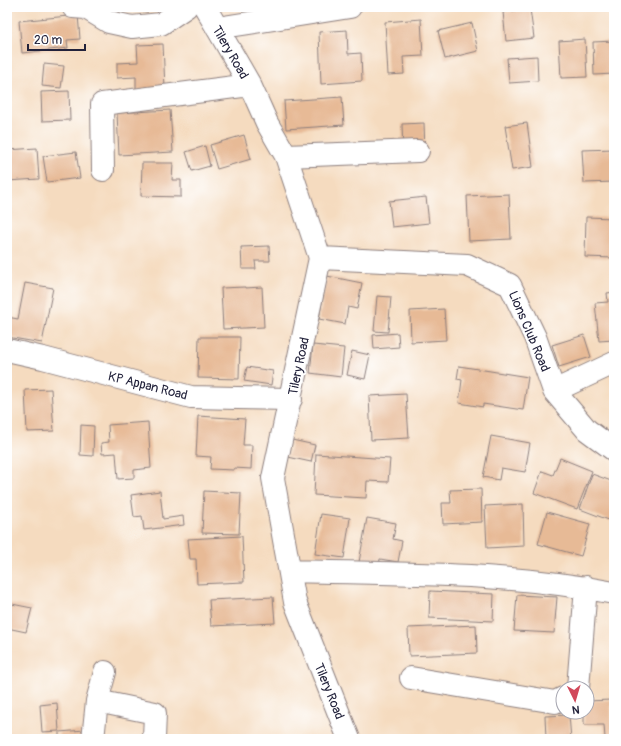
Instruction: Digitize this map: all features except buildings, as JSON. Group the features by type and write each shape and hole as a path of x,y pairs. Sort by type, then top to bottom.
{"street":[{"path":"74,7 86,8 109,22 132,27 161,24 186,7"},
{"name":"Tilery Road","path":"205,7 250,85 267,123 286,156 320,258 273,478 295,602 349,739"},
{"path":"217,28 350,7"},
{"path":"103,170 102,104 250,85"},
{"path":"286,156 418,151"},
{"name":"Lions Club Road","path":"320,258 467,265 510,284 535,337 554,391 587,430 614,450"},
{"name":"KP Appan Road","path":"7,350 191,397 291,399"},
{"path":"554,391 614,363"},
{"path":"290,571 498,578 586,587 614,593"},
{"path":"579,680 586,587"},
{"path":"93,739 97,701 105,672"},
{"path":"411,678 555,702"},
{"path":"97,701 155,713 154,739"}]}
